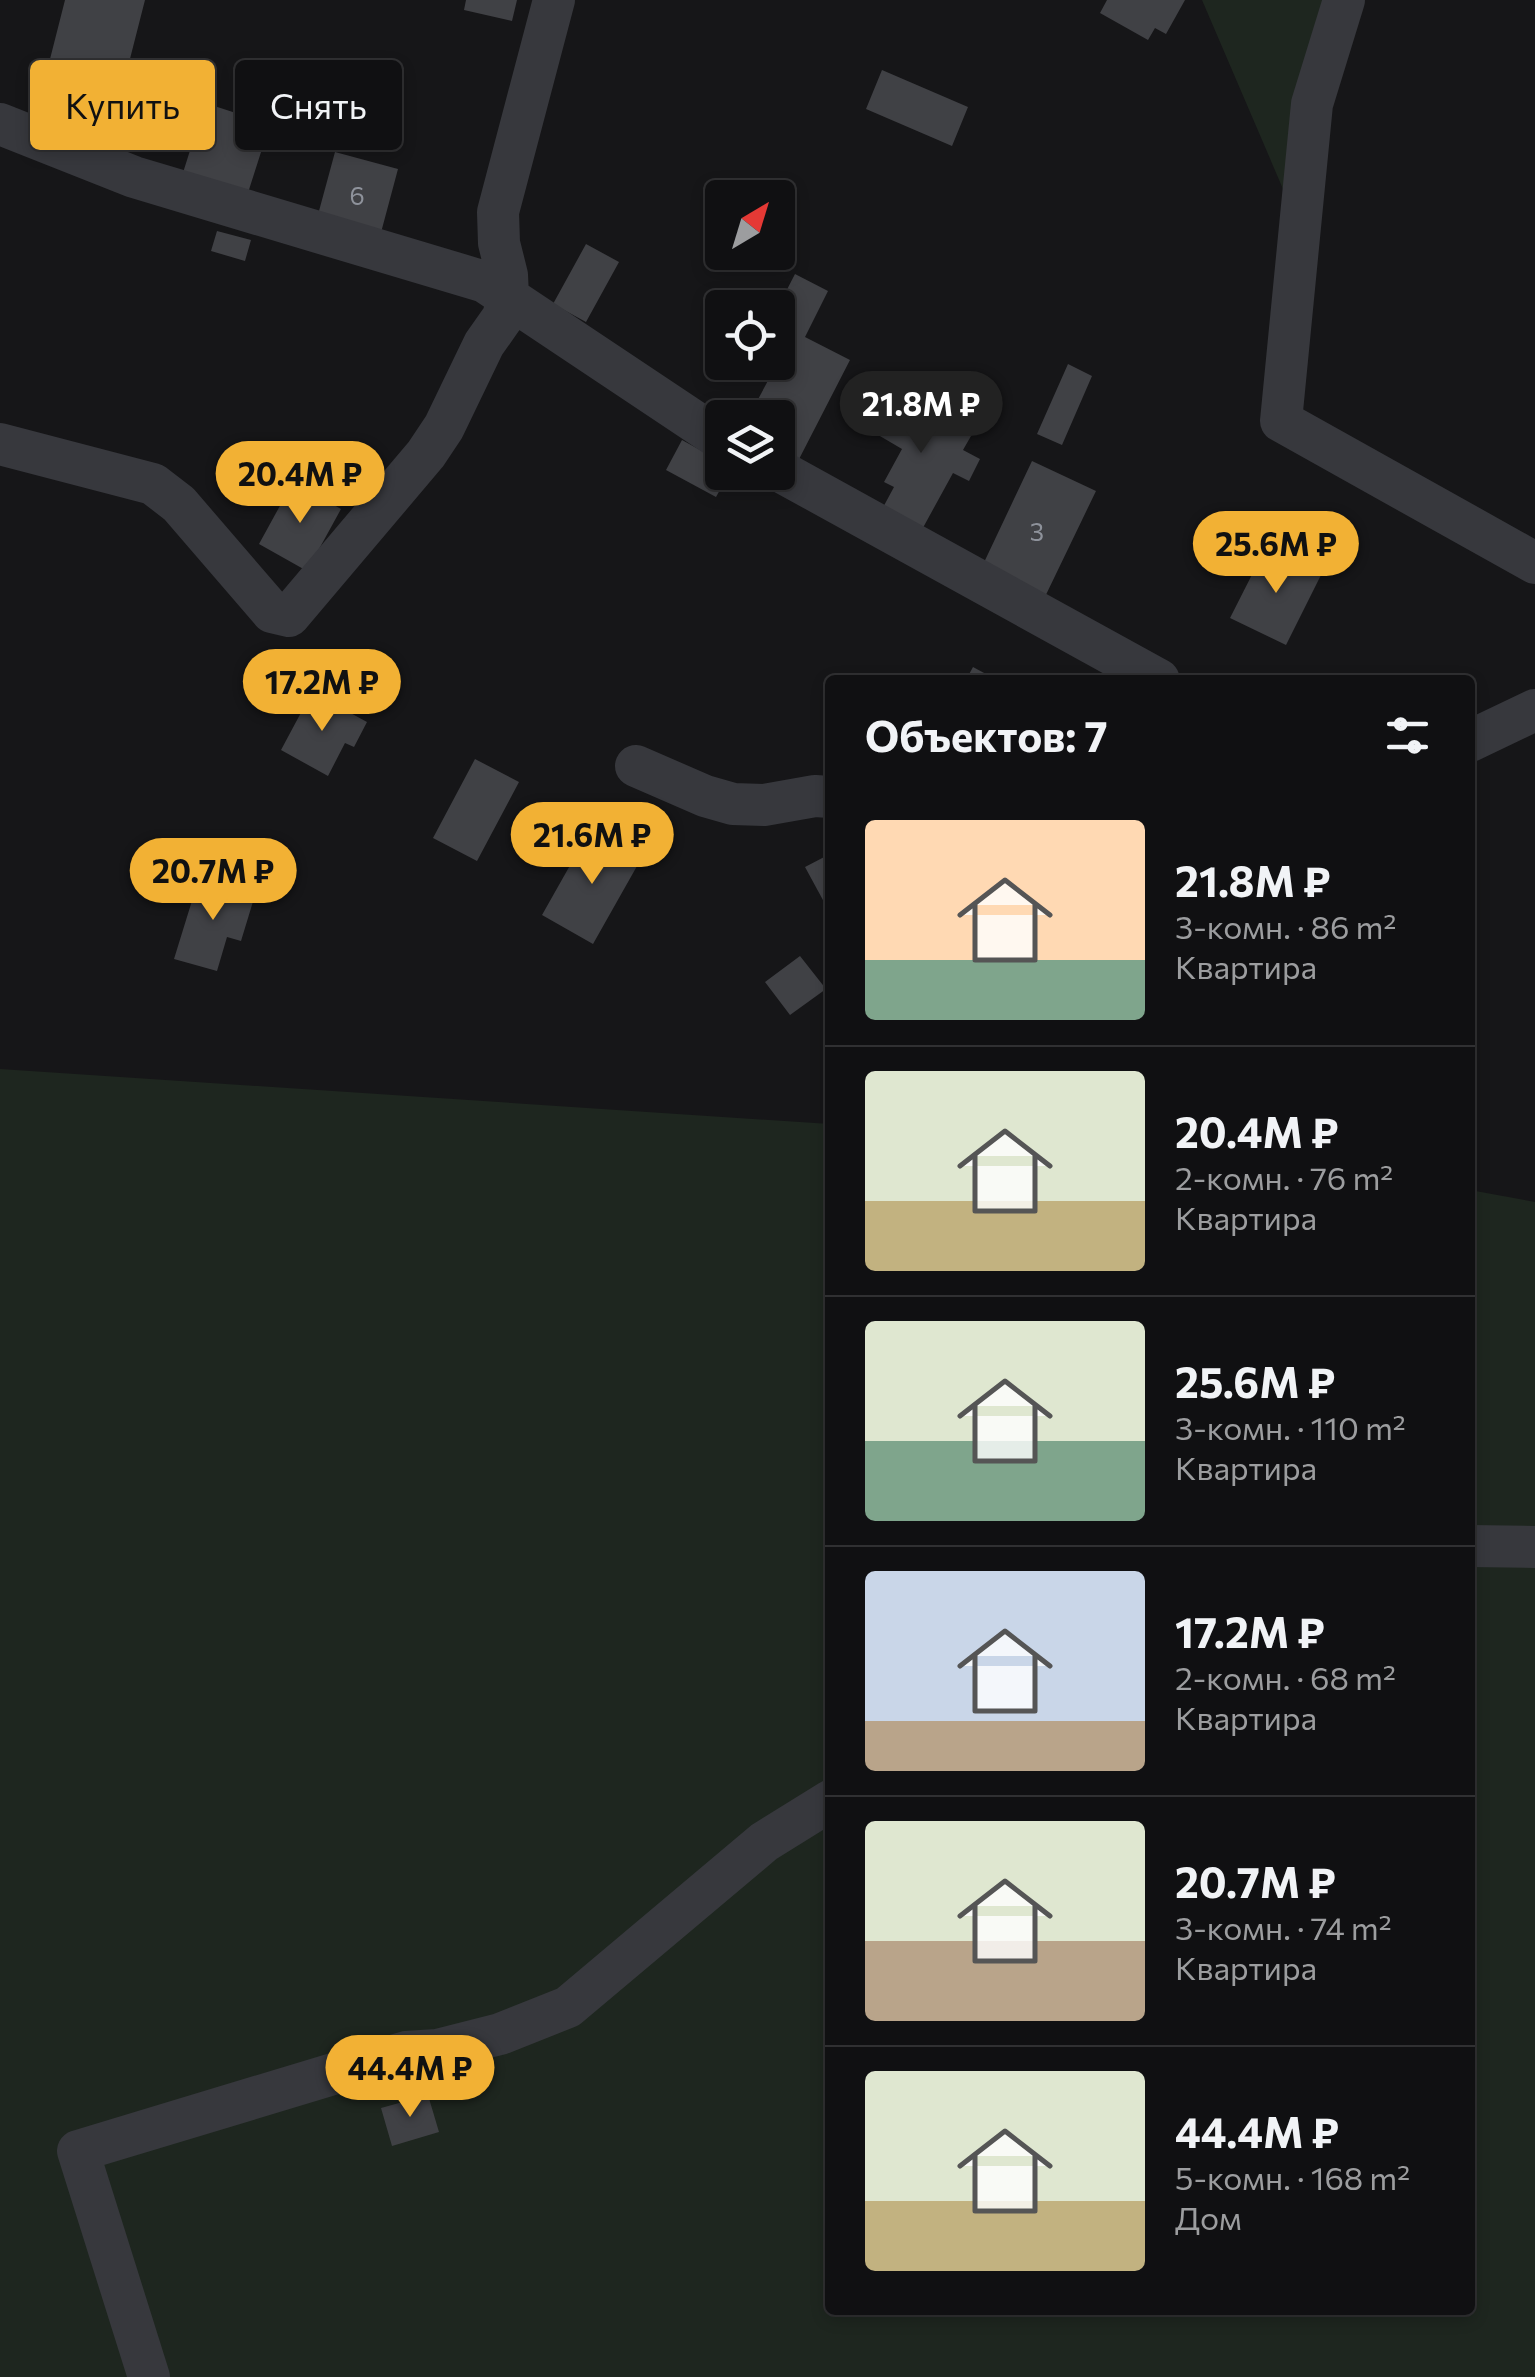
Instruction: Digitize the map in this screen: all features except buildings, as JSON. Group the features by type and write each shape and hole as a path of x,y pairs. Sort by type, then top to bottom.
{"street":[{"path":"0,444 153,484 178,504 272,612 290,616 426,454 502,317 508,297 498,212 554,0"},
{"path":"1344,0 1312,104 1281,422 1535,563"},
{"path":"0,124 134,177 485,282 705,429"},
{"path":"795,479 1150,675"},
{"path":"1475,739 1535,710"},
{"path":"636,766 733,804 764,805 825,797"},
{"path":"1475,1546 1535,1548"},
{"path":"149,2377 78,2152 406,2052 437,2050 500,2034 568,2007 764,1842 825,1804"}],"shaded area":[{"path":"1202,0 1323,0 1292,210"},
{"path":"0,1069 825,1124 825,2315 1475,2315 1475,1191 1535,1202 1535,2377 0,2377"}]}
